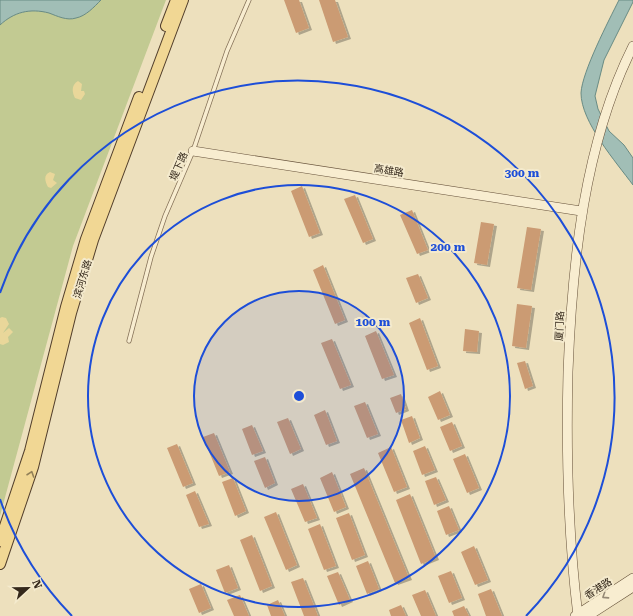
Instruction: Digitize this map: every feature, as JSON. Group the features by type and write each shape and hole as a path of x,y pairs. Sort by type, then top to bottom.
{"main road":[{"name":"滨河东路","path":"0,541 30,452 66,307 86,239 176,0"},
{"name":"滨河东路","path":"0,564 33,467 71,313 93,240 183,0"}],"street":[{"name":"厦门路","path":"577,615 569,505 567,426 570,320 582,211 604,120 622,67 633,46"},
{"name":"高雄路","path":"193,151 582,211"},
{"name":"香港路","path":"577,615 633,578"},
{"name":"香港路","path":"588,616 633,587"}],"lane":[{"name":"堤下路","path":"129,341 151,257 165,216 193,151 227,51 250,0"}],"green space":[{"path":"0,0 166,0 73,246 0,516"}],"sand":[{"path":"78,81 82,84 81,91 84,91 85,94 81,100 75,98 73,91 74,84"},
{"path":"50,172 55,174 53,180 57,183 51,188 48,187 45,178"},
{"path":"0,318 6,318 9,324 3,333 9,328 13,332 8,337 9,342 3,345 0,344"}],"water":[{"path":"0,0 101,0 86,13 73,19 66,19 49,13 29,11 17,14 0,25"},
{"path":"619,0 633,0 633,2 604,60 595,96 598,109 609,131 624,145 633,158 633,185 593,129 583,104 581,93 586,72"}],"building":[{"path":"284,0 299,0 309,28 296,33"},
{"path":"319,0 335,0 348,37 333,42"},
{"path":"302,186 320,233 309,237 291,191"},
{"path":"355,195 373,239 363,243 344,199"},
{"path":"412,210 428,250 417,254 400,215"},
{"path":"481,222 494,224 487,265 474,263"},
{"path":"527,227 541,229 531,290 517,288"},
{"path":"323,265 345,320 335,324 313,270"},
{"path":"418,274 428,298 416,303 406,278"},
{"path":"517,304 532,306 526,348 512,346"},
{"path":"420,318 438,366 427,370 409,323"},
{"path":"465,329 479,331 477,352 463,351"},
{"path":"376,331 394,375 382,379 365,336"},
{"path":"332,339 351,385 340,389 321,343"},
{"path":"525,361 533,386 525,389 517,363"},
{"path":"440,391 450,415 438,420 428,397"},
{"path":"401,394 406,409 396,413 390,398"},
{"path":"365,402 378,434 367,438 354,406"},
{"path":"325,410 337,441 326,445 314,415"},
{"path":"412,416 420,438 409,443 401,420"},
{"path":"288,418 301,449 290,454 277,422"},
{"path":"452,422 462,446 450,451 440,427"},
{"path":"252,425 263,451 252,455 242,429"},
{"path":"214,433 230,472 219,476 203,437"},
{"path":"177,444 193,483 183,487 167,448"},
{"path":"425,446 435,470 422,475 413,451"},
{"path":"391,447 407,487 394,492 378,453"},
{"path":"465,454 479,488 467,493 453,459"},
{"path":"265,457 275,483 265,488 254,461"},
{"path":"364,468 409,578 395,583 350,474"},
{"path":"332,472 346,507 334,512 320,478"},
{"path":"436,477 446,500 434,505 425,481"},
{"path":"233,478 246,511 235,516 222,482"},
{"path":"303,484 317,518 305,522 291,489"},
{"path":"195,491 209,524 199,527 186,495"},
{"path":"410,494 436,558 421,564 396,500"},
{"path":"449,506 459,530 446,535 437,511"},
{"path":"276,512 297,565 286,570 264,517"},
{"path":"349,513 365,555 352,560 336,518"},
{"path":"320,524 336,566 324,570 308,529"},
{"path":"252,535 272,586 260,591 240,540"},
{"path":"474,546 488,580 475,585 461,552"},
{"path":"368,561 379,589 367,594 356,566"},
{"path":"229,565 238,588 225,593 216,570"},
{"path":"451,571 462,598 449,603 438,576"},
{"path":"338,572 350,600 339,605 327,576"},
{"path":"303,578 318,616 304,616 291,582"},
{"path":"201,584 211,608 199,613 189,589"},
{"path":"491,589 502,616 486,616 478,594"},
{"path":"425,590 436,616 421,616 412,595"},
{"path":"240,595 249,616 234,616 227,600"},
{"path":"278,600 285,616 271,616 267,605"},
{"path":"401,605 406,616 391,616 389,610"},
{"path":"464,606 469,616 454,616 452,611"}]}
